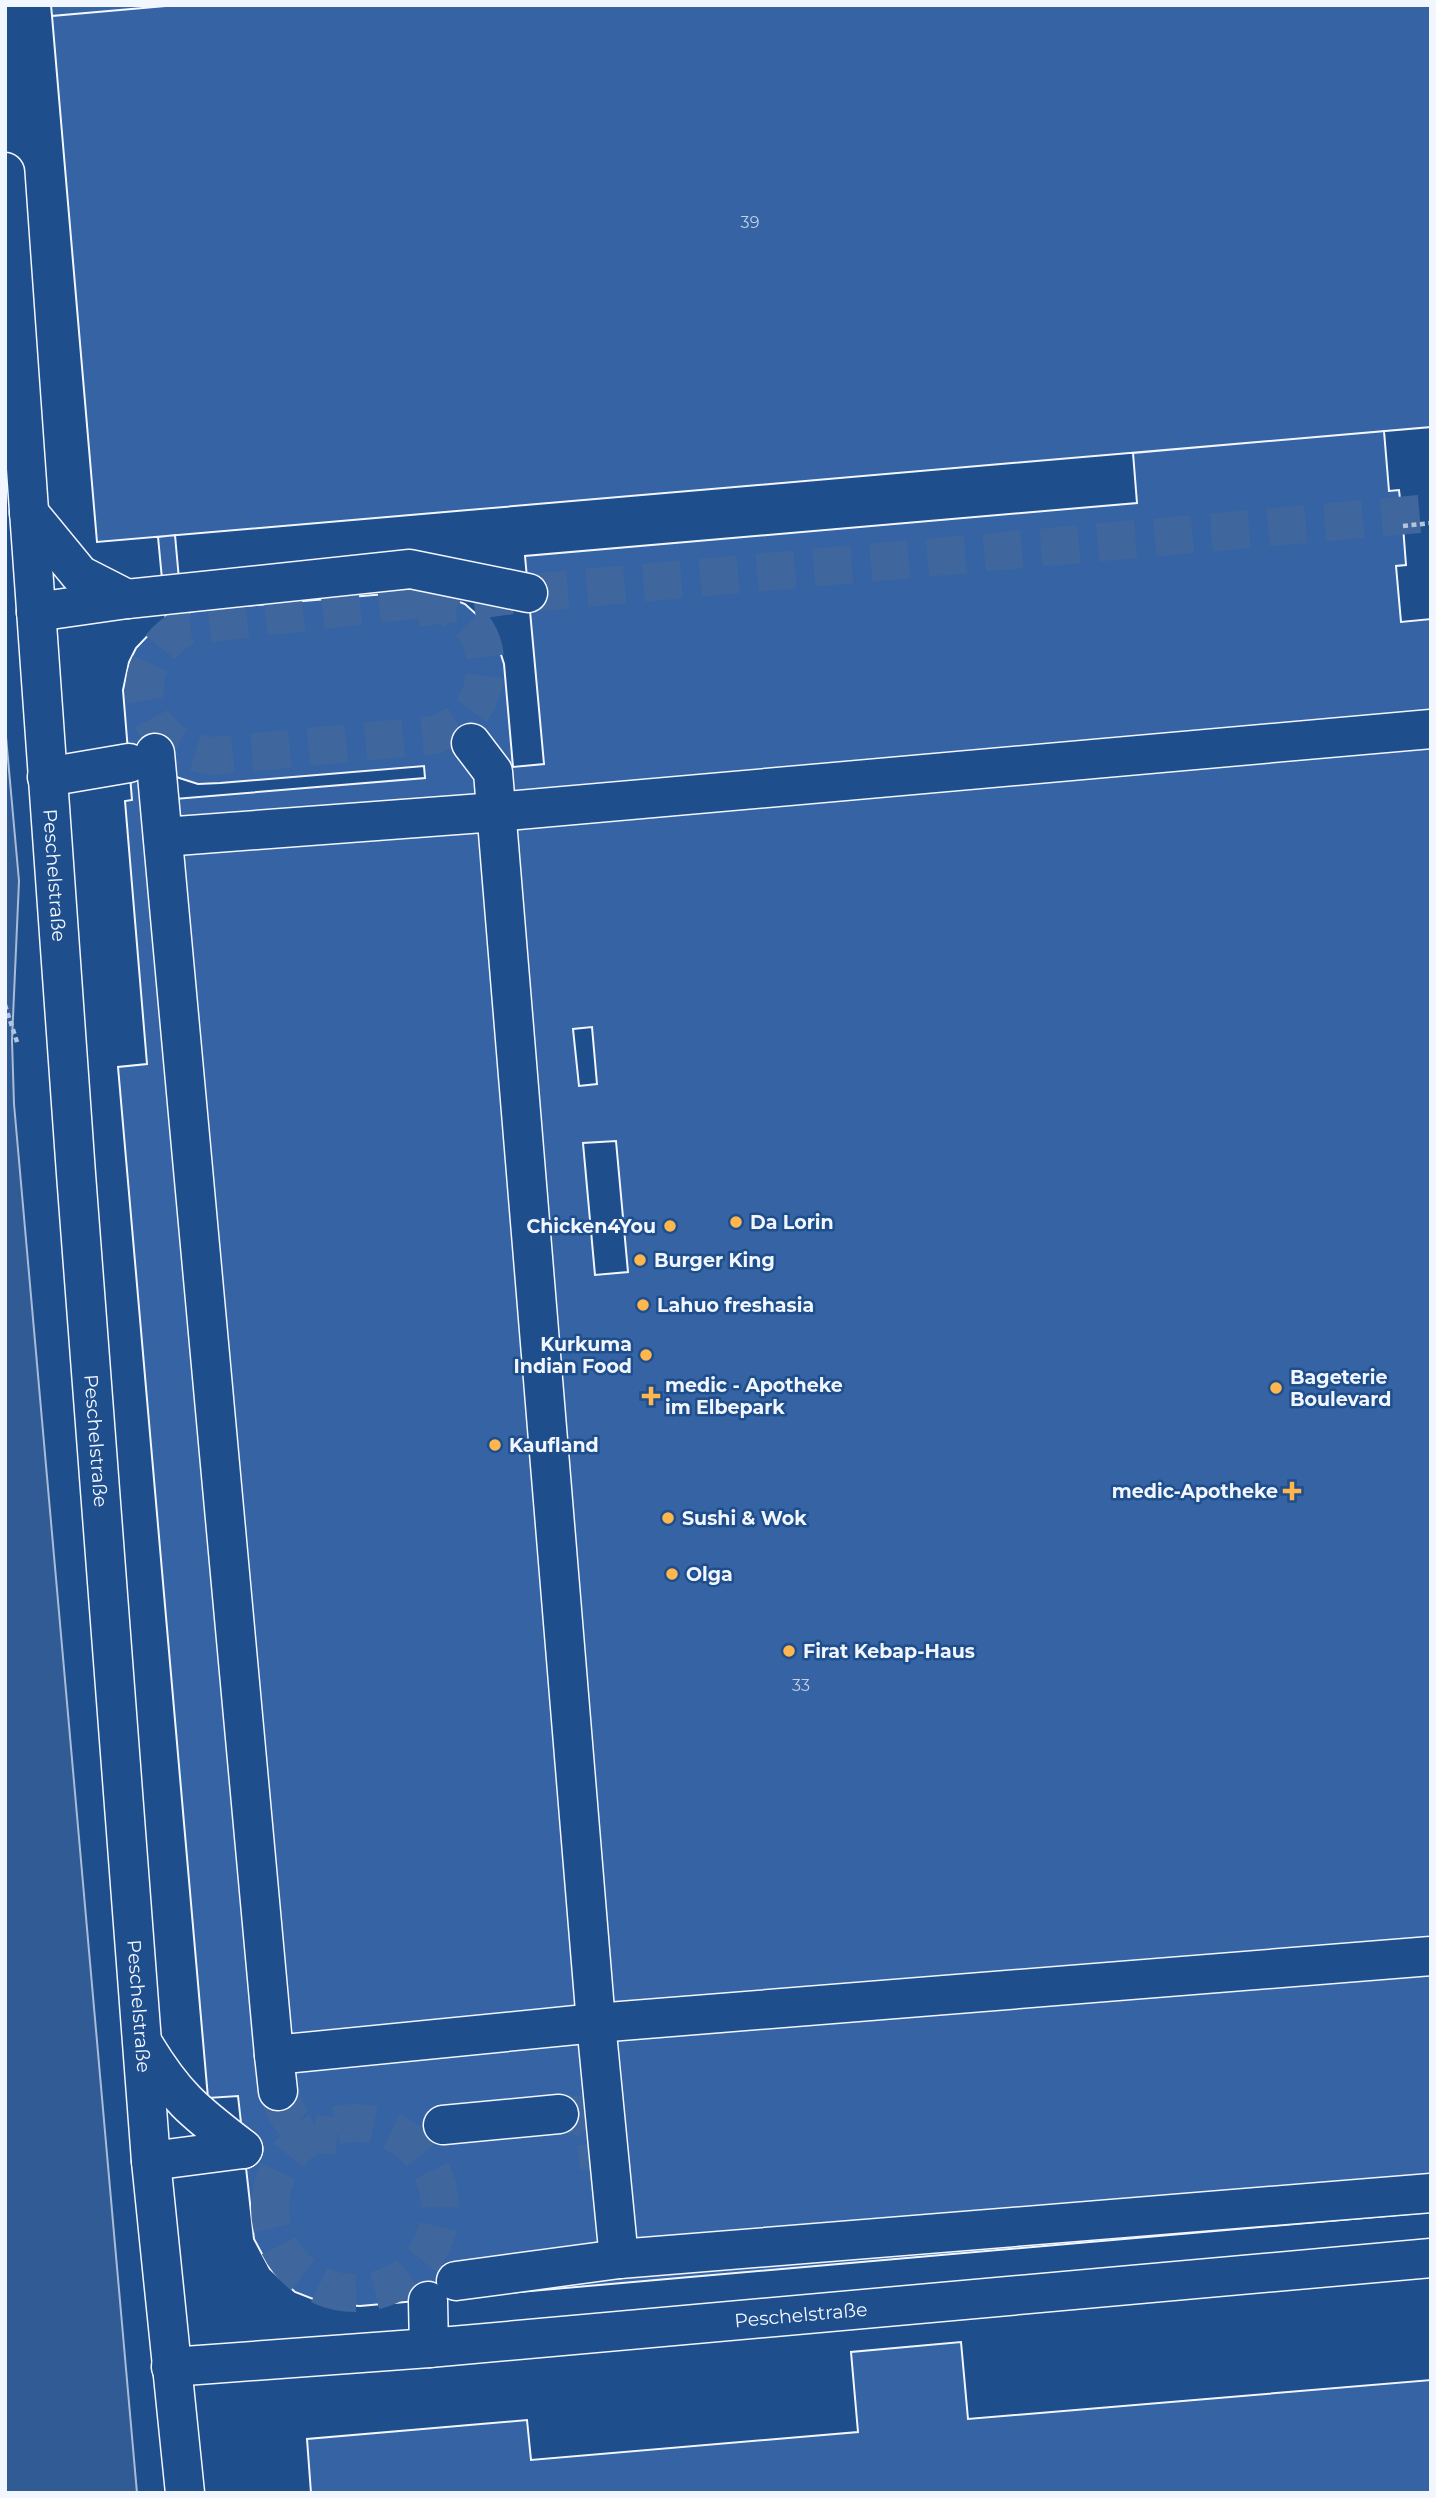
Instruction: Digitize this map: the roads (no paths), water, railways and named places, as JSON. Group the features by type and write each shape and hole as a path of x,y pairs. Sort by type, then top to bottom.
{"street":[{"name":"Peschelstraße","path":"5,172 47,777 151,2161 185,2493"},
{"path":"29,513 80,575 127,599"},
{"path":"36,612 127,599 410,569 528,593"},
{"path":"163,837 496,812 1431,729"},
{"path":"471,743 493,772 596,2023 620,2259"},
{"path":"47,777 142,758 163,837 276,2073 596,2023 1431,1956"},
{"path":"143,2044 169,2086 193,2111 243,2149 151,2161"},
{"path":"443,2125 559,2114"},
{"path":"429,2348 442,2291 620,2259 1431,2193"},
{"name":"Peschelstraße","path":"171,2367 429,2348 1431,2258"}],"tunnel":[{"path":"417,608 528,593 1431,513"},
{"path":"419,599 445,606 463,616 476,631 485,657 484,684 473,709 464,719 435,735 214,756 188,750 168,738 154,722 146,703 145,683 151,662 164,643 185,626 419,599"},
{"path":"278,2091 287,2113 298,2126 313,2133 337,2136"},
{"path":"559,2114 583,2115 595,2130 599,2168"},
{"path":"355,2123 387,2130 415,2148 433,2176 440,2208 433,2240 415,2268 387,2286 355,2293 323,2286 295,2268 277,2240 270,2208 277,2176 295,2148 323,2130 355,2123"}],"place":[{"name":"Da Lorin","path":"736,1222"},
{"name":"Chicken4You","path":"670,1226"},
{"name":"Burger King","path":"640,1260"},
{"name":"Lahuo freshasia","path":"643,1305"},
{"name":"Kurkuma Indian Food","path":"646,1355"},
{"name":"Bageterie Boulevard","path":"1276,1388"},
{"name":"medic - Apotheke im Elbepark","path":"651,1396"},
{"name":"Kaufland","path":"495,1445"},
{"name":"medic-Apotheke","path":"1292,1491"},
{"name":"Sushi & Wok","path":"668,1518"},
{"name":"Olga","path":"672,1574"},
{"name":"Firat Kebap-Haus","path":"789,1651"}]}
